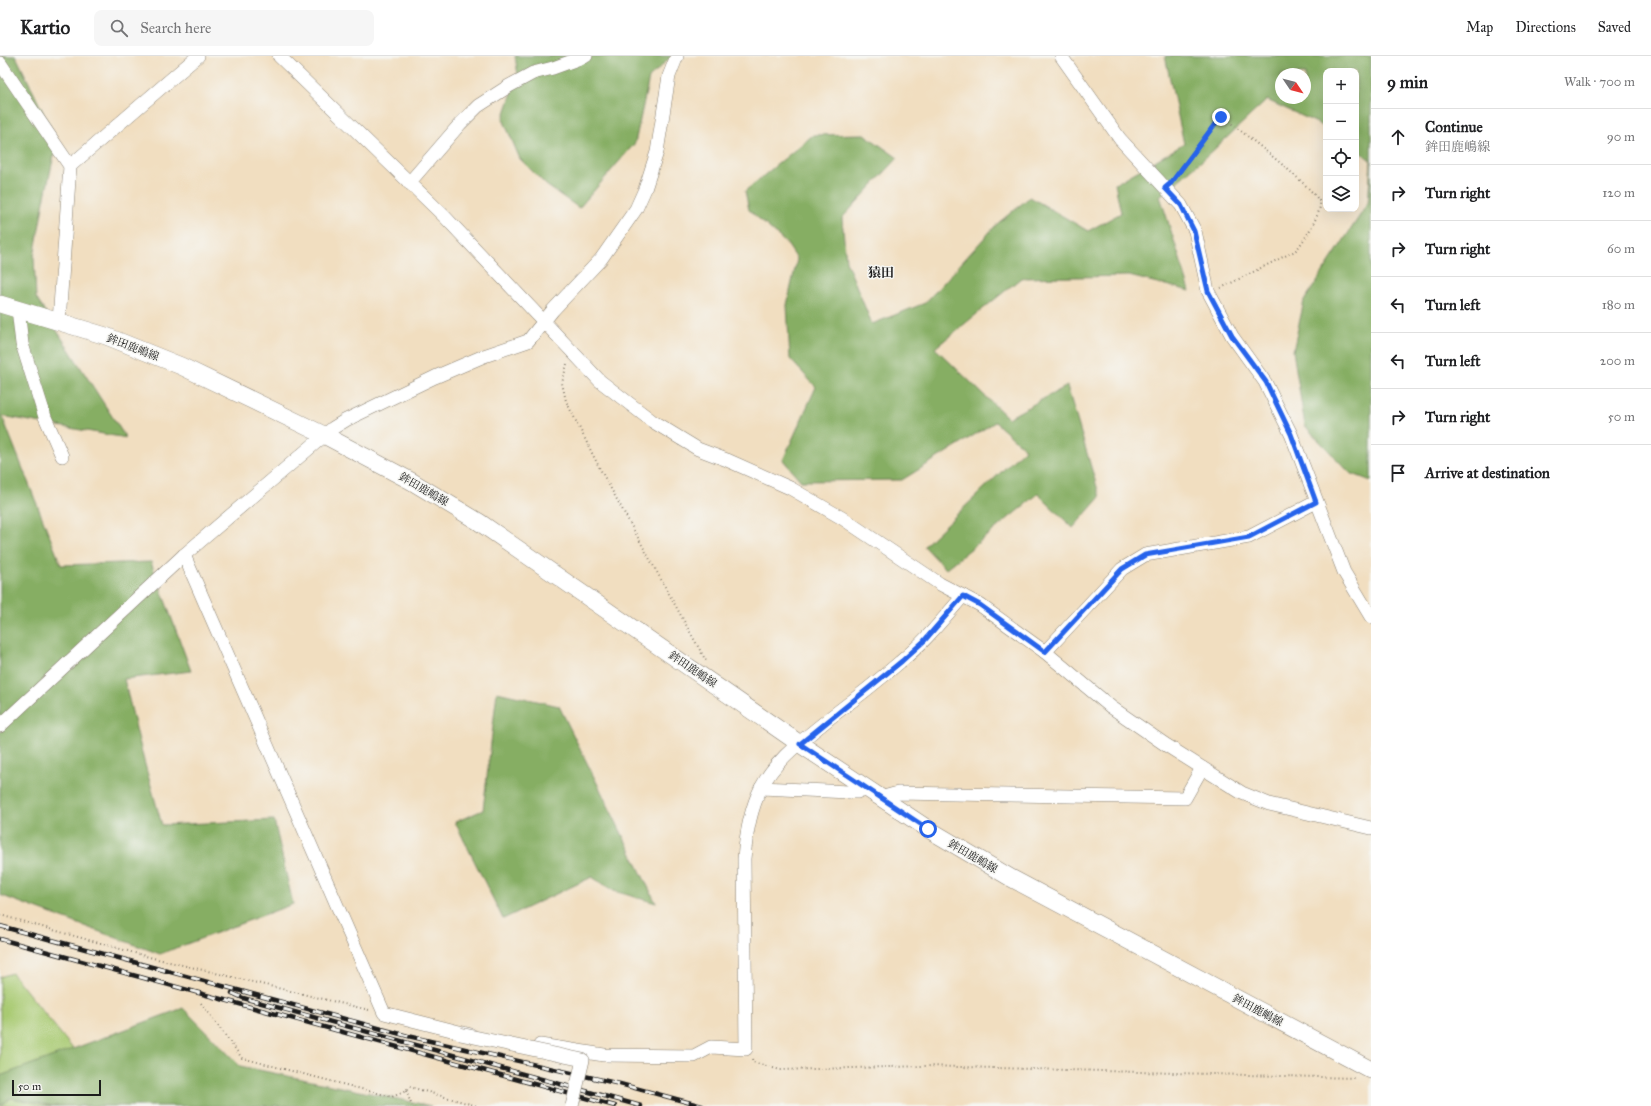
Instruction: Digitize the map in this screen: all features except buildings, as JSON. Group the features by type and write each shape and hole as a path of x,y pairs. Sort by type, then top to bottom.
{"main road":[{"name":"鉾田鹿嶋線","path":"0,304 106,336 181,366 324,435 411,481 479,522 800,744 928,829 1011,878 1365,1074"}],"street":[{"path":"70,166 198,56"},
{"path":"279,56 445,217 600,381 629,405 698,449 790,488 842,518 940,584 980,605 1045,652 1111,707 1242,793 1269,804 1371,828"},
{"path":"409,183 460,124 478,106 509,86 533,73 553,68 586,56"},
{"path":"0,726 184,555 324,435 346,420 434,377 484,356 528,341 552,310 602,259 636,210 645,189 656,152 669,76 677,56"},
{"path":"1061,56 1120,139 1181,205 1194,231 1208,291 1232,336 1266,382 1291,434 1344,572 1371,617"},
{"path":"0,63 70,166 59,321"},
{"path":"18,309 22,344 45,416 62,456"},
{"path":"1045,652 1122,569 1145,555 1249,537 1316,502"},
{"path":"184,555 384,1014 460,1034 583,1060 572,1106"},
{"path":"460,1034 604,1055 694,1056 711,1047 746,1049 744,858 746,837 752,811 761,788 775,767 800,744 902,661 924,641 963,596"},
{"path":"880,798 898,793 1185,798 1202,768"},
{"path":"761,788 849,792 857,792 866,788"}],"path":[{"path":"1165,188 1171,183 1221,117 1227,120 1304,184 1320,202 1320,209 1301,246 1295,251 1216,290 1208,291"},
{"path":"570,351 562,384 566,401 599,468 707,662 708,679"},
{"path":"0,915 149,957 384,1014"},
{"path":"201,1003 242,1058 392,1097 406,1091 410,1086 477,1106"},
{"path":"746,1049 753,1062 780,1070 925,1066 1365,1074"},
{"path":"406,1091 412,1106"}],"green space":[{"path":"0,56 16,56 57,141 34,257 36,298 126,438 2,416 61,565 151,562 191,671 124,679 144,761 162,825 274,820 293,904 160,954 0,895"},
{"path":"515,56 672,56 649,78 635,143 579,208 546,185 520,159 503,119 518,75"},
{"path":"1165,56 1371,56 1371,161 1359,151 1359,68 1323,68 1323,126 1276,104 1311,104 1311,68 1275,68 1275,104 1267,100 1205,158 1160,196 1190,291 1129,276 1021,278 935,348 1008,418 1067,386 1100,497 1073,528 1038,494 946,569 924,546 1025,449 995,422 902,480 801,481 783,460 816,387 790,359 787,305 797,259 787,244 749,210 745,191 813,135 864,134 898,158 842,218 846,261 872,324 925,303 997,224 1030,197 1088,231 1121,213 1115,184 1184,144"},
{"path":"1371,161 1371,481 1350,473 1305,426 1293,351 1304,301 1368,203"},
{"path":"497,692 559,706 656,903 614,891 592,877 503,919 455,822 483,810"},
{"path":"12,973 119,1106 0,1106 0,977"},
{"path":"183,1008 240,1066 431,1106 54,1106 10,1098 0,1106 0,1076"}],"railway":[{"path":"0,926 408,1036 620,1084 702,1106"},
{"path":"0,939 615,1106"},
{"path":"232,993 243,998 641,1106"}],"district":[{"name":"猿田","path":"881,272"}],"route":[{"path":"928,829 800,744 902,661 924,641 963,596 980,605 1045,652 1122,569 1145,555 1172,552 1249,537 1316,502 1291,434 1266,382 1232,336 1208,291 1194,231 1181,205 1165,188 1171,183 1221,117"}]}
